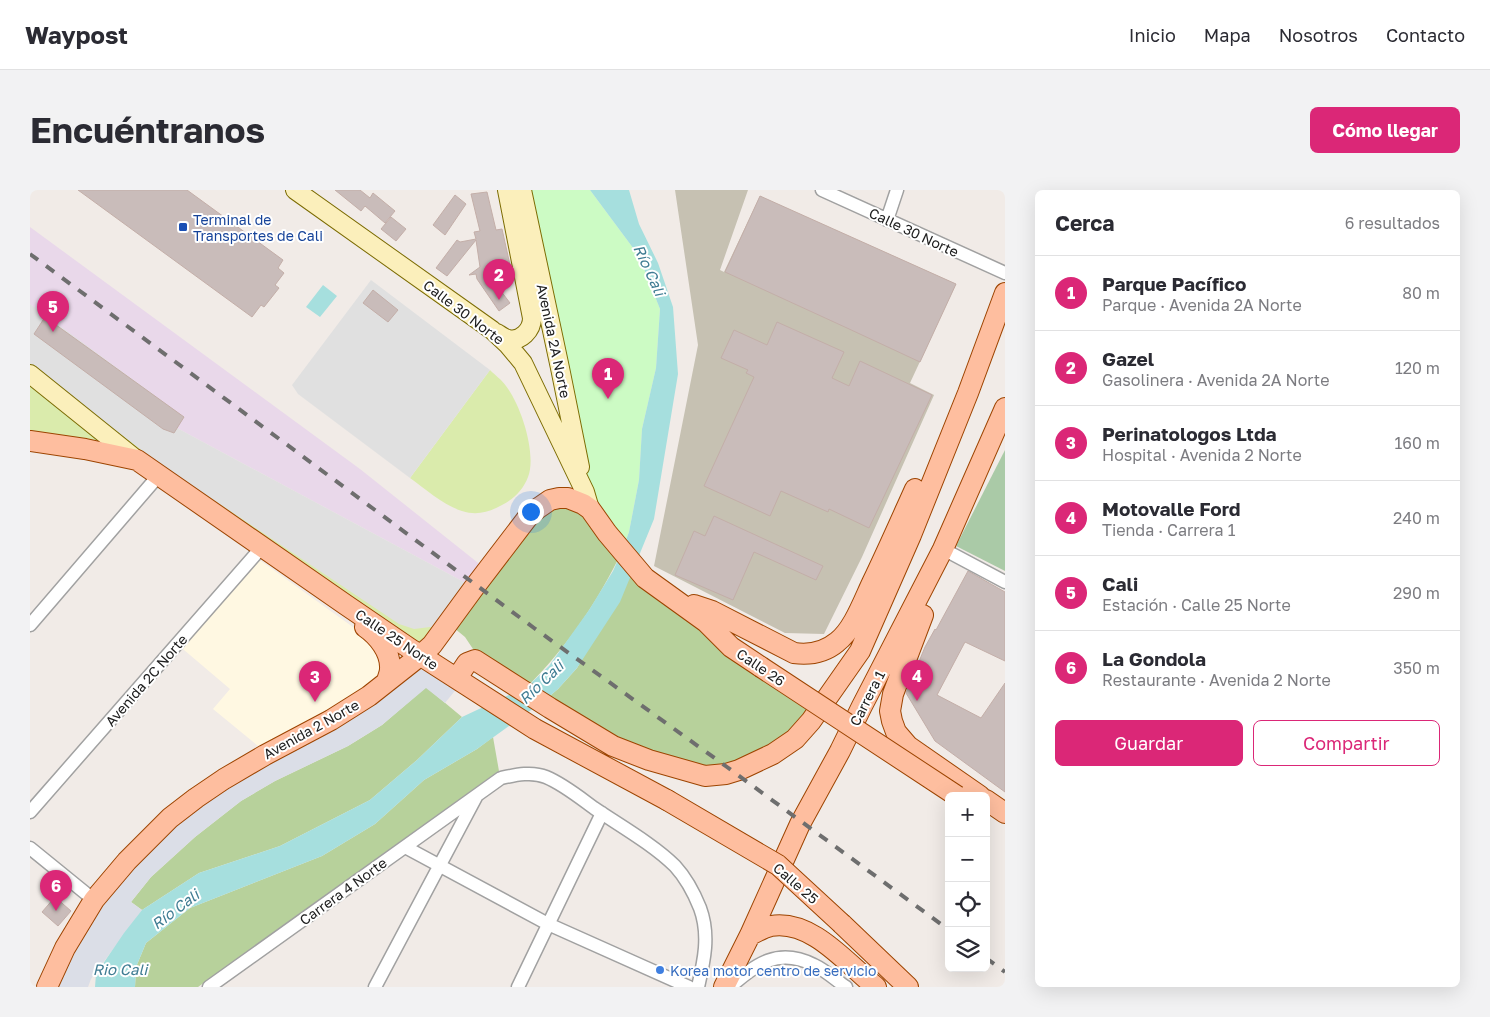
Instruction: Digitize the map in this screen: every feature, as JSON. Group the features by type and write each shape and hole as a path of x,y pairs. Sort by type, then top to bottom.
{"main road":[{"name":"Calle 30 Norte","path":"295,190 492,330 508,345 522,363 587,501"},
{"name":"Avenida 2A Norte","path":"492,330 508,339 515,339 527,332 532,322 507,190"},
{"name":"Avenida 2A Norte","path":"522,190 587,501"},
{"name":"Carrera 1","path":"459,680 467,663 475,660 614,746 649,760 705,776 726,774 739,770 773,754 795,739 811,721 860,650 914,526 1005,293"},
{"path":"669,596 712,611 794,653 808,655 824,650 836,643 845,635 861,607 929,460 958,390 986,343"},
{"name":"Calle 25 Norte","path":"30,374 137,460 346,605 535,729 667,800"},
{"name":"Carrera 1","path":"724,987 750,935 800,824 840,751 943,549 1005,408"},
{"name":"Calle 25 Norte","path":"32,444 94,450 137,460"},
{"name":"Avenida 2 Norte","path":"47,987 65,948 94,900 127,861 170,818 196,798 265,755 332,720 370,696 432,645 528,517 550,500 568,498 577,501 587,501"},
{"name":"Calle 26","path":"587,501 607,533 645,578 706,622 731,646 761,667 951,792"},
{"path":"943,549 936,585 893,694 890,710 896,732 908,746 974,792"},
{"path":"346,605 359,623 372,632 385,650 391,670 387,681"},
{"name":"Calle 25","path":"667,800 778,865 908,987"},
{"path":"990,803 1005,813"},
{"path":"990,818 1005,828"},
{"path":"750,935 769,926 786,925 802,929 821,939 876,987"}],"street":[{"name":"Calle 30 Norte","path":"822,190 1005,273"},
{"path":"888,220 898,190"},
{"path":"30,625 160,475"},
{"name":"Avenida 2C Norte","path":"30,812 262,547"},
{"path":"943,549 1005,582"},
{"path":"374,987 477,795 501,778 527,774 545,776 602,813 660,853 688,883 700,909 705,935 705,955 698,987"},
{"name":"Carrera 4 Norte","path":"209,987 477,795"},
{"path":"518,987 602,813"},
{"path":"405,847 548,924 689,987"},
{"path":"30,848 94,900"},
{"path":"730,987 763,962 780,957 798,959 814,965 846,987"}],"shaded area":[{"path":"675,190 748,190 720,270 724,272 760,196 956,284 910,383 934,395 862,557 824,634 785,633 654,566 698,345"},
{"path":"30,227 360,469 487,570 473,589 462,581 177,428 30,304"},
{"path":"371,280 490,370 410,478 298,394 292,385"},
{"path":"30,304 184,417 177,428 462,581 473,589 448,623 414,629 399,624 160,464 30,366"},
{"path":"254,556 371,640 380,660 377,680 327,713 258,746 213,709 230,689 177,644"},
{"path":"421,655 462,682 445,703 426,688 382,725 348,746 275,781 241,801 195,837 151,877 131,902 142,910 91,979 88,987 47,987 65,948 170,818"}],"green space":[{"path":"522,190 590,190 639,256 660,309 656,368 642,429 639,480 629,532 622,551 590,509"},
{"path":"30,370 430,627 448,623 421,655 137,460 30,441"},
{"path":"490,370 512,394 522,417 529,443 530,467 524,486 510,500 488,511 478,513 467,512 456,509 442,501 410,478"},
{"path":"1005,450 1005,571 956,546"},
{"path":"568,498 622,551 603,587 581,622 556,655 528,686 479,658 465,637 448,623 528,517"},
{"path":"635,568 819,707 811,721 739,770 677,768 545,700 577,668"},
{"path":"426,687 462,717 417,760 370,800 280,846 199,873 142,910 131,902 151,877 195,837 241,801 275,781 348,746 382,725"},
{"path":"493,737 499,771 198,987 135,987 136,967 146,943 190,908 322,856 375,824 424,780 477,749"}],"water":[{"name":"Rio Cali","path":"590,190 629,190 639,224 658,263 673,307 678,374 654,519 620,602 577,668 545,700 477,749 424,780 375,824 322,856 190,908 146,943 136,967 135,987 95,987 96,974 142,910 199,873 280,846 370,800 417,760 462,717 528,686 549,666 589,610 613,571 629,532 639,480 642,429 656,368 660,309 639,256"},
{"path":"323,285 337,296 320,317 306,307"}],"building":[{"name":"Terminal de Transportes de Cali","path":"78,190 187,190 283,260 278,268 284,273 275,285 279,288 264,307 261,305 252,317"},
{"path":"335,190 360,190 370,198 373,193 395,211 385,223 365,206 361,211"},
{"path":"487,192 496,230 502,229 510,265 501,265 502,273 488,274 510,303 499,311 477,279 476,274 469,275 480,267 476,240 447,276 436,268 457,240 460,242 476,239 474,232 480,231 471,194"},
{"path":"455,195 466,204 445,235 433,225"},
{"path":"760,196 956,284 920,362 725,272"},
{"path":"391,217 406,229 396,241 381,229"},
{"path":"373,290 398,310 388,322 363,303"},
{"path":"45,317 184,417 174,433 163,429 34,334"},
{"path":"777,322 844,352 832,378 849,386 860,361 932,395 869,528 829,509 828,512 781,491 770,516 704,486 754,377 746,373 748,370 721,358 734,330 767,345"},
{"path":"714,516 823,566 816,580 754,552 733,600 675,575 694,531 705,536"},
{"path":"968,571 1005,592 1005,661 965,642 937,695 981,718 1005,683 1005,792 935,741 906,693 925,647"},
{"path":"55,897 71,911 58,926 42,912"}],"railway":[{"path":"30,254 534,628 945,927"},
{"path":"990,961 1005,972"}],"place":[{"name":"Terminal de Transportes de Cali","path":"183,227"},
{"name":"Gazel","path":"499,300"},
{"name":"Cali","path":"53,332"},
{"name":"Parque Pacífico","path":"608,399"},
{"name":"Motovalle Ford","path":"917,701"},
{"name":"Perinatologos Ltda","path":"315,702"},
{"name":"La Gondola","path":"56,911"},
{"name":"Korea motor centro de servicio","path":"660,970"}],"water label":[{"name":"Río Cali","path":"650,270"},
{"name":"Río Cali","path":"541,682"},
{"name":"Río Cali","path":"175,909"}]}
